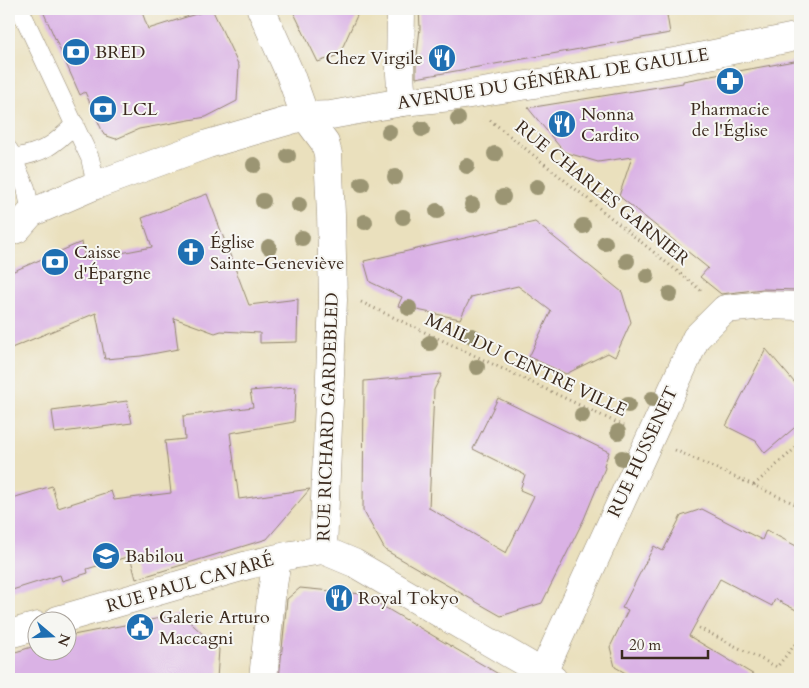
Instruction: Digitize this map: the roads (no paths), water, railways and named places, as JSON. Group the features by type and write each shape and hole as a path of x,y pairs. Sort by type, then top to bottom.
{"main road":[{"name":"RUE RICHARD GARDEBLED","path":"261,9 290,74 305,116 324,143 328,154 333,300 324,550 354,563 545,677"},
{"path":"401,9 400,74 402,102"},
{"name":"AVENUE DU GÉNÉRAL DE GAULLE","path":"31,213 96,185 208,144 305,116 331,115 402,102 465,95 680,61 800,36"},
{"path":"9,232 17,229 31,213"},
{"name":"RUE HUSSENET","path":"545,677 649,438 696,338 725,309 764,305 800,306"},
{"name":"RUE PAUL CAVARÉ","path":"78,614 248,565 324,550"},
{"path":"263,679 276,560"},
{"path":"9,634 28,629"}],"lane":[{"path":"20,9 90,158 96,185"},
{"path":"31,213 26,188 11,154 34,154 52,145 75,124"}],"place":[{"name":"BRED","path":"76,52"},
{"name":"Chez Virgile","path":"442,58"},
{"name":"Pharmacie de l'Église","path":"730,81"},
{"name":"LCL","path":"103,109"},
{"name":"Nonna Cardito","path":"562,124"},
{"name":"Église Sainte-Geneviève","path":"191,252"},
{"name":"Caisse d'Épargne","path":"55,262"},
{"name":"Babilou","path":"106,556"},
{"name":"Royal Tokyo","path":"339,598"},
{"name":"Galerie Arturo Maccagni","path":"140,627"}]}
